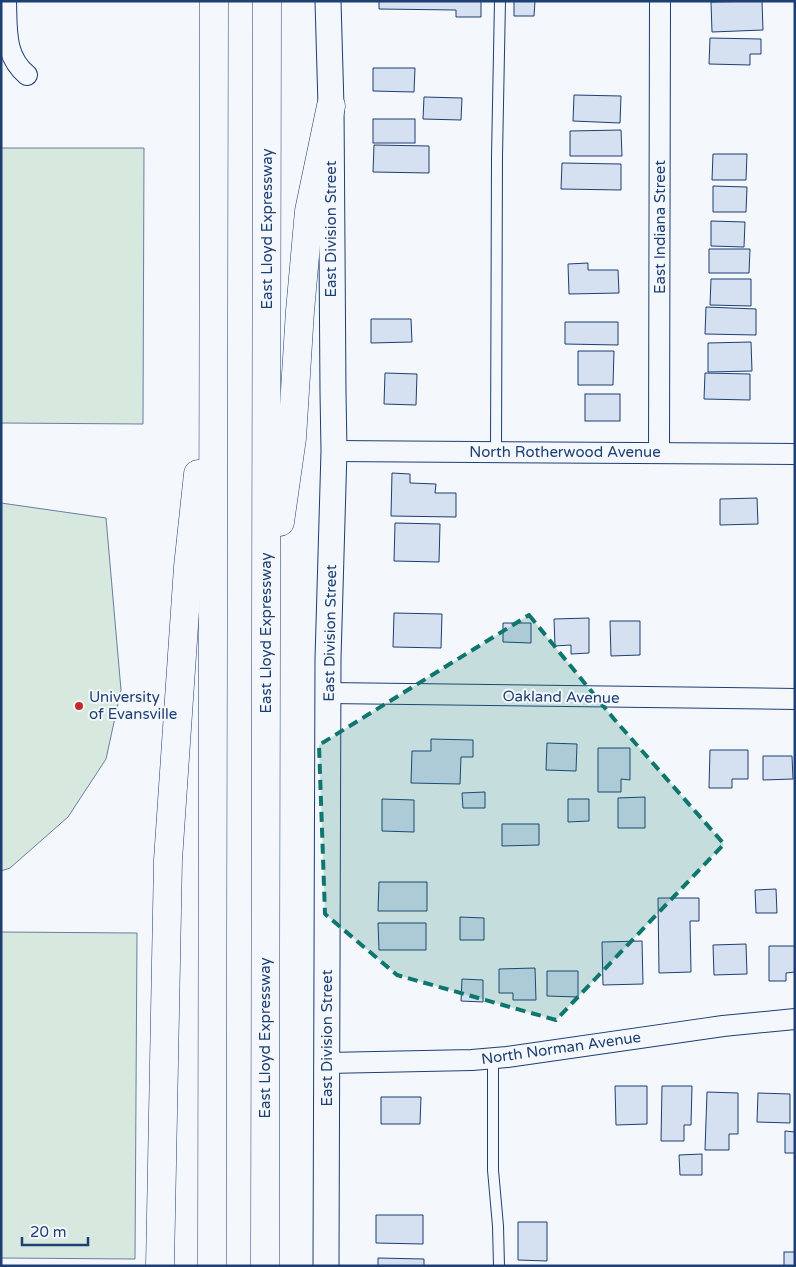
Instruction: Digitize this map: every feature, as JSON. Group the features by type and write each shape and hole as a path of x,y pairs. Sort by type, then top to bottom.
{"highway":[{"path":"212,1266 214,1"},
{"name":"East Lloyd Expressway","path":"265,1266 267,1"},
{"path":"266,625 292,438 300,311 309,211 331,106"},
{"path":"160,1266 168,860 188,567 214,320"}],"street":[{"path":"6,1 7,37 11,55 19,69 27,75"},
{"name":"East Division Street","path":"326,1266 328,693 334,451 331,106 328,1"},
{"name":"East Indiana Street","path":"660,1 660,453"},
{"name":"North Rotherwood Avenue","path":"334,451 795,454"},
{"name":"Oakland Avenue","path":"328,693 795,699"},
{"name":"North Norman Avenue","path":"327,1063 494,1058 723,1026 795,1019"}],"lane":[{"path":"496,452 497,156 500,1"},
{"path":"494,1058 494,1170 499,1266"}],"highlighted area":[{"path":"529,615 614,719 724,844 556,1020 397,975 325,914 319,745"}],"shaded area":[{"path":"1,148 144,148 143,424 1,423"},
{"path":"1,503 106,518 121,690 106,759 68,817 10,868 1,871"},
{"path":"1,932 137,933 135,1259 1,1258"}],"building":[{"path":"379,1 481,1 481,17 456,17 456,10 379,9"},
{"path":"514,1 535,1 534,16 514,16"},
{"path":"762,1 763,30 712,32 711,2"},
{"path":"710,38 761,39 761,54 750,54 750,65 709,64"},
{"path":"373,68 415,68 414,92 373,91"},
{"path":"574,95 621,96 620,123 573,121"},
{"path":"424,97 462,98 461,120 423,119"},
{"path":"373,119 415,119 415,143 373,143"},
{"path":"621,130 622,156 570,156 570,131"},
{"path":"374,145 429,146 429,173 373,172"},
{"path":"713,154 747,154 746,180 712,180"},
{"path":"562,163 621,164 621,190 561,189"},
{"path":"713,186 747,187 746,212 713,212"},
{"path":"711,221 745,222 744,247 711,246"},
{"path":"709,249 750,249 749,273 709,273"},
{"path":"588,263 588,270 618,270 619,293 569,294 568,264"},
{"path":"711,279 751,279 751,306 710,305"},
{"path":"706,307 756,309 756,335 705,334"},
{"path":"371,319 411,319 412,342 371,343"},
{"path":"565,322 618,322 618,345 565,344"},
{"path":"751,342 752,371 708,372 708,343"},
{"path":"578,351 614,351 613,385 578,385"},
{"path":"385,373 417,374 416,405 384,404"},
{"path":"705,373 750,374 750,400 704,399"},
{"path":"585,394 620,394 620,421 585,421"},
{"path":"392,473 410,474 410,483 436,484 435,493 456,493 456,517 391,516"},
{"path":"757,498 758,524 720,525 720,499"},
{"path":"395,523 440,524 439,562 394,561"},
{"path":"394,613 442,614 441,648 393,647"},
{"path":"589,618 589,653 571,654 571,645 555,646 554,619"},
{"path":"610,621 640,621 640,655 611,656"},
{"path":"503,623 531,623 531,643 503,642"},
{"path":"431,739 473,740 473,757 461,757 460,784 411,783 412,751 431,751"},
{"path":"547,743 577,744 576,771 546,770"},
{"path":"598,748 630,748 630,780 621,779 621,792 598,792"},
{"path":"710,750 748,750 748,779 732,779 732,788 709,788"},
{"path":"763,756 792,756 793,779 763,780"},
{"path":"485,792 485,808 463,808 462,793"},
{"path":"645,797 645,828 618,828 618,798"},
{"path":"382,799 414,800 414,832 382,831"},
{"path":"568,799 589,799 589,821 568,822"},
{"path":"502,824 539,824 539,845 502,846"},
{"path":"379,882 427,882 427,911 378,911"},
{"path":"776,889 777,913 756,913 755,890"},
{"path":"658,898 699,898 699,921 690,921 691,972 659,973"},
{"path":"460,917 484,918 484,940 460,940"},
{"path":"378,923 426,923 426,950 379,950"},
{"path":"642,941 643,984 603,985 602,942"},
{"path":"746,944 747,974 714,975 713,945"},
{"path":"769,946 795,946 795,972 786,973 786,981 769,981"},
{"path":"535,968 536,1000 513,1000 513,993 499,993 499,969"},
{"path":"547,971 578,971 578,997 547,996"},
{"path":"462,979 483,980 483,1002 461,1001"},
{"path":"615,1086 647,1086 647,1124 616,1125"},
{"path":"662,1086 692,1086 691,1125 684,1125 684,1141 661,1141"},
{"path":"707,1092 738,1093 738,1134 729,1134 729,1150 705,1150"},
{"path":"758,1093 790,1094 790,1123 757,1122"},
{"path":"381,1097 421,1097 420,1124 381,1124"},
{"path":"785,1131 795,1132 795,1153 785,1153"},
{"path":"702,1154 702,1175 680,1175 679,1155"},
{"path":"376,1215 423,1215 423,1244 376,1243"},
{"path":"518,1222 547,1222 547,1261 518,1260"},
{"path":"784,1252 795,1252 795,1266 784,1266"},
{"path":"378,1258 424,1259 424,1266 378,1266"}],"place":[{"name":"University of Evansville","path":"79,706"}]}
